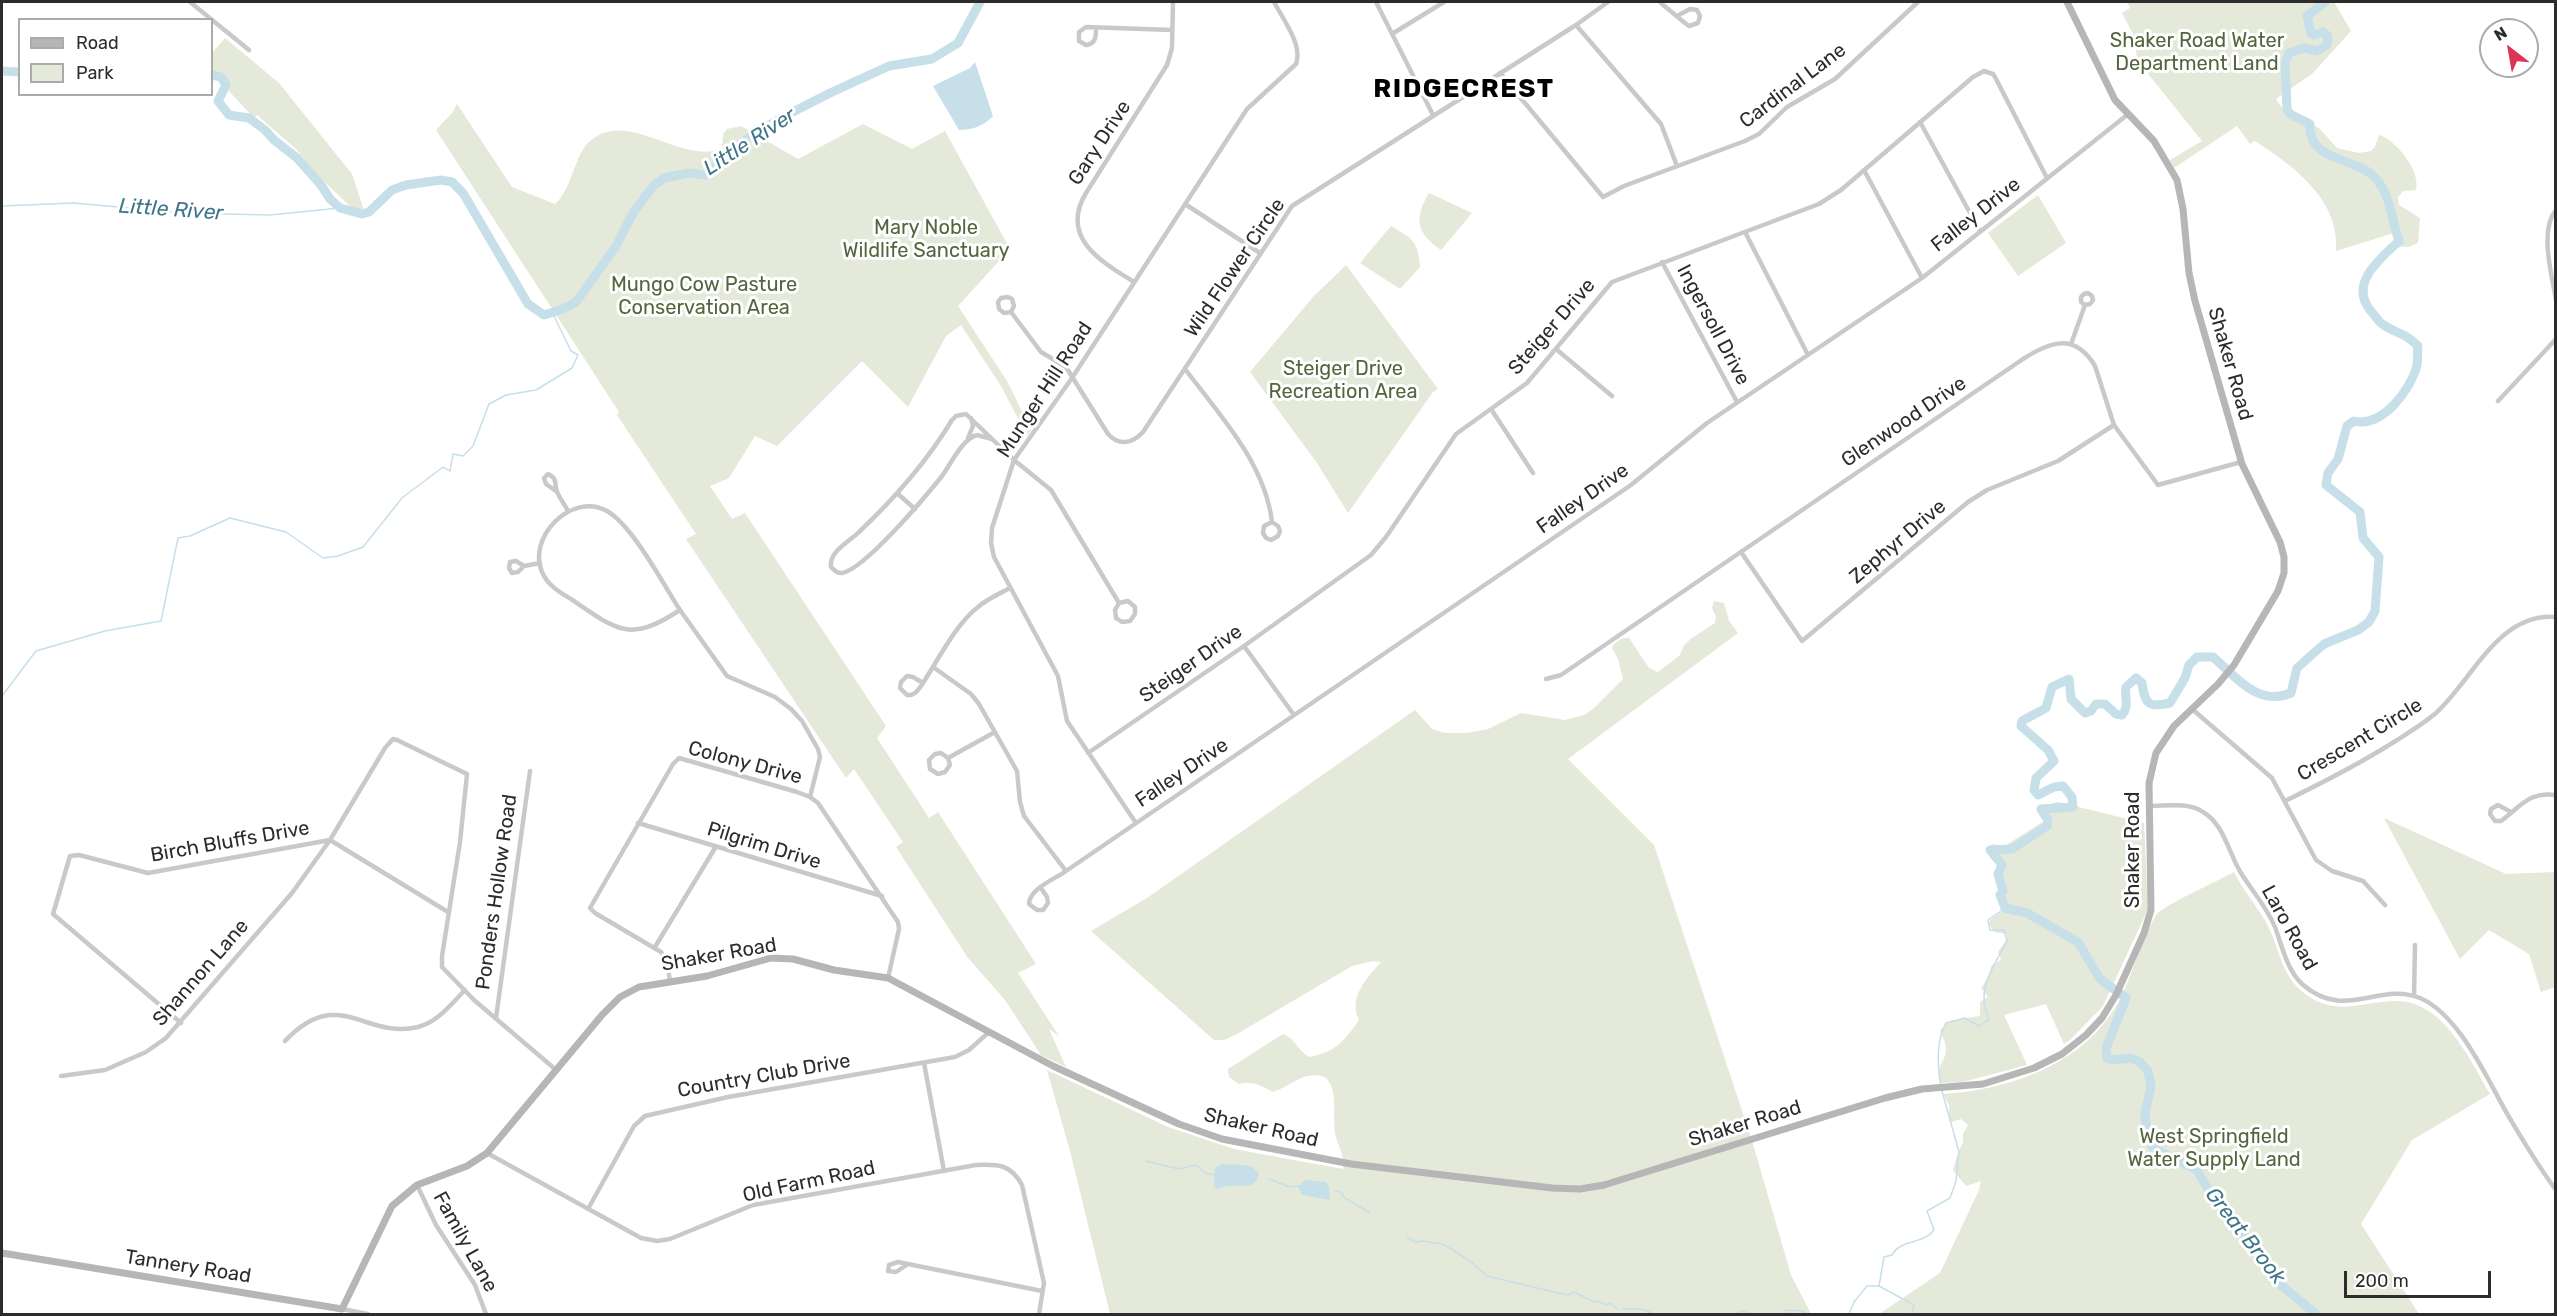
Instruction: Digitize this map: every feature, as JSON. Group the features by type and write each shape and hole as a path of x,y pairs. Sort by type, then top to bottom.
{"street":[{"path":"190,2 210,18"},
{"name":"Gary Drive","path":"1134,282 1104,263 1089,250 1080,232 1079,211 1086,193 1167,65 1172,48 1173,2"},
{"name":"Munger Hill Road","path":"1136,823 1064,715 1061,684 1055,668 994,557 991,536 1014,460 1072,378 1251,104 1296,64 1298,55 1296,45 1274,2"},
{"path":"1376,2 1433,115"},
{"path":"1392,34 1444,2"},
{"name":"Wild Flower Circle","path":"1011,312 1038,349 1064,365 1108,434 1115,440 1128,442 1143,432 1292,206 1576,25 1608,2"},
{"path":"1660,2 1677,16 1692,26 1698,23 1700,16 1697,10 1690,9 1677,16"},
{"name":"Cardinal Lane","path":"1500,73 1604,196 1759,134 1787,107 1835,79 1918,2"},
{"name":"Shaker Road","path":"342,1309 392,1206 417,1185 467,1166 487,1153 602,1014 620,996 639,987 707,976 762,960 781,958 854,974 888,978 1077,1077 1179,1124 1222,1139 1351,1164 1552,1188 1580,1189 1604,1185 1885,1098 1998,1080 2048,1062 2062,1054 2094,1027 2117,992 2144,933 2151,910 2150,775 2156,753 2169,732 2231,669 2278,591 2285,566 2280,542 2241,462 2191,286 2178,185 2158,147 2127,115 2109,89 2067,2"},
{"path":"213,21 249,50"},
{"path":"1576,25 1661,124 1677,165"},
{"path":"1096,28 1092,44 1084,45 1079,41 1078,36 1081,29 1096,28 1172,30"},
{"name":"Steiger Drive","path":"1088,753 1371,555 1386,537 1456,434 1527,383 1612,282 1819,204 1841,190 1973,77 1984,71 1993,74 2047,178"},
{"name":"Falley Drive","path":"1041,888 1631,485 1737,402 1922,278 2127,115"},
{"path":"1920,122 1980,231"},
{"path":"1864,170 1922,278"},
{"path":"1185,204 1260,252"},
{"path":"2556,210 2550,219 2547,232 2556,300"},
{"path":"1745,232 1808,355"},
{"name":"Ingersoll Drive","path":"1662,262 1737,402"},
{"path":"2085,305 2071,344 2084,351 2095,366 2114,425 2158,485 2241,462"},
{"path":"2498,401 2556,339"},
{"name":"Glenwood Drive","path":"1546,679 1561,675 2031,353 2046,346 2071,344"},
{"path":"1556,349 1612,396"},
{"path":"1185,369 1232,432 1251,462 1267,498 1272,522"},
{"path":"1491,409 1533,473"},
{"path":"971,417 973,426 967,441 949,467 892,534 843,573 837,573 831,567 834,553 898,494 912,478 952,420 962,414 971,417 1014,460 1043,483 1057,498 1119,603"},
{"name":"Zephyr Drive","path":"1741,552 1802,641 1968,502 1987,490 2058,461 2114,425"},
{"path":"967,441 977,435 992,439"},
{"path":"556,491 568,511"},
{"path":"898,494 915,509"},
{"path":"680,610 646,628 619,629 552,586 543,575 539,547 545,534 568,511 598,507 616,517 632,536 680,610 727,676 775,697 802,721 820,757 810,797"},
{"path":"524,566 540,563"},
{"path":"922,683 907,676 900,682 900,688 905,694 911,695 922,683 975,608 1010,588"},
{"path":"1128,602 1135,607 1135,616 1130,621 1124,622 1116,618 1115,610 1119,603 1128,602"},
{"name":"Crescent Circle","path":"2285,801 2347,770 2429,719 2513,627 2535,618 2556,617"},
{"path":"1244,646 1294,715"},
{"path":"933,668 971,694 979,704 1017,771 1020,802 1024,816 1066,871"},
{"path":"2192,709 2274,780 2316,860 2332,871 2363,881 2385,905"},
{"path":"948,758 995,732"},
{"name":"Birch Bluffs Drive","path":"181,1023 53,914 70,856 79,855 148,873 330,840 385,748 393,740 405,743 467,774 442,967 555,1070"},
{"path":"935,754 944,754 948,758 949,767 945,772 936,773 930,769 929,760 935,754"},
{"name":"Colony Drive","path":"655,947 590,908 673,764 679,758 810,797 825,813 882,896 899,926 888,978"},
{"name":"Ponders Hollow Road","path":"496,1018 530,771"},
{"path":"2511,812 2498,805 2491,809 2490,814 2493,820 2503,821 2530,797 2541,794 2556,795"},
{"name":"Laro Road","path":"2150,806 2193,807 2203,811 2214,821 2239,871 2270,916 2293,972 2308,988 2330,1000 2344,1002 2390,995 2414,996"},
{"name":"Pilgrim Drive","path":"638,823 715,848 882,896"},
{"path":"330,840 448,912"},
{"name":"Shannon Lane","path":"61,1076 94,1074 110,1069 154,1047 181,1023 292,893 330,840"},
{"path":"670,981 666,956 655,947 715,848"},
{"path":"1041,888 1048,903 1043,910 1037,910 1031,907 1029,900 1032,894 1041,888"},
{"path":"2415,945 2414,996 2434,1007 2460,1035 2534,1158 2556,1190"},
{"path":"285,1041 312,1020 324,1015 336,1014 396,1029 419,1027 447,1009 465,990"},
{"name":"Country Club Drive","path":"588,1209 634,1125 645,1116 728,1097 924,1063 962,1054 989,1032"},
{"path":"924,1063 944,1171"},
{"name":"Old Farm Road","path":"487,1153 641,1238 657,1241 670,1239 753,1205 976,1165 998,1164 1007,1167 1017,1176 1028,1207 1043,1276 1039,1314"},
{"name":"Family Lane","path":"417,1185 436,1225 475,1285 486,1314"},
{"name":"Tannery Road","path":"2,1253 368,1314"},
{"path":"908,1264 1042,1291"}],"green space":[{"name":"Shaker Road Water Department Land","path":"2127,2 2334,2 2351,31 2313,73 2276,99 2289,117 2293,115 2319,128 2337,148 2359,153 2371,151 2379,135 2393,143 2406,157 2417,182 2416,190 2403,191 2398,197 2399,205 2420,218 2418,243 2408,247 2394,246 2394,233 2336,251 2335,232 2330,215 2311,186 2270,151 2255,141 2250,144 2237,126 2174,168 2170,160 2202,141 2137,60 2135,38 2122,13 2130,8"},
{"path":"225,38 279,83 352,174 364,210 353,209 314,172 296,149 257,115 254,118 213,74 213,52"},
{"path":"457,104 512,187 555,204 561,198 587,144 602,134 618,131 635,133 705,152 722,149 723,134 727,129 741,126 798,159 863,124 912,149 945,131 1010,249 958,306 1007,381 1031,430 1027,436 1001,386 961,325 946,336 908,407 862,361 777,446 755,436 729,478 710,486 732,519 745,513 886,726 877,738 929,818 938,812 1036,964 1018,973 1059,1036 1049,1029 1066,1067 1041,1055 1005,1000 968,958 896,847 903,842 854,769 846,778 686,539 696,534 617,415 619,412 436,130"},
{"path":"1429,193 1472,213 1441,250 1426,237 1420,224 1421,210"},
{"path":"2038,195 2066,243 2018,276 1988,233"},
{"path":"1391,226 1413,242 1419,258 1420,267 1400,289 1360,263"},
{"name":"Steiger Drive Recreation Area","path":"1346,265 1438,389 1433,392 1348,513 1317,463 1250,372 1313,297"},
{"path":"1714,601 1724,603 1729,621 1738,633 1568,759 1654,845 1753,1144 1791,1275 1811,1314 1110,1314 1070,1151 1047,1070 1168,1127 1234,1149 1343,1169 1335,1130 1334,1097 1330,1083 1325,1077 1317,1075 1304,1077 1273,1092 1253,1083 1239,1084 1229,1077 1228,1069 1283,1034 1291,1038 1309,1057 1333,1049 1344,1040 1359,1020 1356,1012 1357,996 1365,981 1381,962 1373,961 1352,966 1237,1034 1224,1040 1214,1040 1091,931 1147,898 1415,710 1432,729 1445,733 1467,733 1488,729 1521,713 1565,720 1584,715 1623,679 1618,659 1612,648 1617,642 1629,638 1649,668 1658,672 1680,655 1684,645 1692,638 1715,623 1716,617 1712,608"},
{"path":"2058,802 2144,823 2148,909 2103,1006 2070,1040 2064,1044 2046,1004 2004,1015 2027,1065 1963,1082 1940,1083 1939,1071 1946,1049 1940,1030 1949,1021 1980,1016 1980,1002 1988,997 1981,988 1990,975 1991,966 2001,960 1998,952 2007,939 2006,934 1994,932 1989,924 1990,920 2005,909 1999,887 2000,864 1988,852 1988,847 1993,844 2003,847 2044,821 2037,812 2038,807"},
{"path":"2384,818 2506,874 2555,872 2555,987 2541,992 2529,954 2489,930 2460,959"},
{"name":"West Springfield Water Supply Land","path":"2234,872 2266,922 2285,970 2305,994 2317,1001 2338,1007 2393,1001 2410,1003 2426,1009 2452,1033 2490,1094 2412,1140 2361,1224 2419,1314 1879,1314 1940,1273 1979,1190 1981,1181 1966,1186 1953,1170 1963,1142 1963,1134 1968,1125 1961,1119 1949,1121 1949,1105 1943,1094 1967,1092 2014,1081 2058,1062 2078,1049 2096,1033 2111,1014 2157,914"}],"water":[{"path":"975,62 993,116 978,127 959,130 933,86 970,68"},
{"path":"1222,1164 1252,1167 1259,1174 1253,1184 1248,1186 1218,1189 1214,1187 1215,1168"},
{"path":"1305,1180 1326,1182 1330,1200 1302,1195 1298,1187"}],"waterway":[{"name":"Little River","path":"213,75 221,77 226,85 218,101 229,115 249,118 265,130 297,158 340,208 362,214 369,212 392,190 406,185 441,180 452,182 463,193 528,304 544,315 576,302 616,246 633,213 653,186 664,178 689,173 705,175 741,143 779,119 889,66 932,59 958,43 980,2"},
{"name":"Great Brook","path":"2316,1314 2271,1277 2230,1213 2218,1206 2197,1170 2153,1148 2147,1135 2145,1113 2151,1086 2148,1071 2140,1062 2131,1058 2112,1060 2107,1058 2106,1048 2126,998 2100,979 2078,942 2027,913 2005,908 2000,895 2003,891 1998,874 2002,865 1990,850 2012,849 2047,826 2048,820 2041,809 2073,807 2072,797 2063,786 2054,787 2038,795 2034,790 2036,778 2054,761 2048,750 2021,726 2022,721 2046,708 2052,687 2069,679 2071,699 2085,713 2091,711 2096,704 2105,704 2116,714 2122,715 2126,705 2126,687 2136,678 2142,683 2146,700 2149,703 2157,705 2170,703 2185,678 2189,665 2197,657 2213,657 2248,688 2268,696 2279,696 2291,693 2297,668 2324,644 2358,630 2369,622 2375,611 2379,557 2363,538 2360,512 2326,485 2328,473 2338,459 2347,426 2354,421 2364,422 2375,419 2385,413 2402,396 2414,375 2418,346 2382,324 2364,300 2363,290 2370,272 2399,241 2382,186 2369,172 2325,153 2311,137 2310,124 2290,114 2287,109 2285,63 2289,53 2304,48 2317,51 2327,45 2328,36 2323,32 2314,35 2311,33 2307,16 2325,2"},
{"name":"Little River","path":"2,71 18,72"},
{"name":"Little River","path":"2,206 74,203 184,213 270,215 340,208"},
{"path":"2,696 36,651 105,631 161,621 178,538 190,536 230,518 286,532 323,558 338,556 363,547 402,498 443,467 450,471 453,454 463,456 473,446 489,404 506,395 536,390 572,368 578,355 571,351 552,312"},
{"path":"1941,1086 1938,1054 1940,1038 1946,1023 1965,1018 1979,1026 1989,1020 1985,1009 1985,988 1991,970 2007,941 2004,930 1990,930 1988,920 2005,908"},
{"path":"1849,1314 1854,1302 1867,1286 1879,1286 1884,1257 1892,1255 1901,1246 1929,1235 1934,1230 1927,1211 1950,1198 1956,1181 1959,1152 1942,1091"},
{"path":"1146,1161 1179,1169 1196,1165 1205,1173 1214,1175"},
{"path":"1269,1179 1290,1187 1299,1186"},
{"path":"1335,1191 1341,1192 1345,1198 1370,1213"},
{"path":"1407,1237 1415,1242 1443,1244 1470,1261 1487,1276 1568,1295 1574,1292 1594,1302 1598,1301 1606,1305 1610,1303 1618,1309"},
{"path":"1879,1286 1914,1305 1912,1314"},
{"path":"1622,1309 1642,1309 1654,1314"},
{"path":"1785,1314 1786,1310 1803,1311 1806,1314"},
{"path":"1735,1314 1742,1311 1752,1314"}],"district":[{"name":"RIDGECREST","path":"1464,89"}],"park label":[{"name":"Mary Noble Wildlife Sanctuary","path":"926,240"},
{"name":"Mungo Cow Pasture Conservation Area","path":"704,296"}]}
